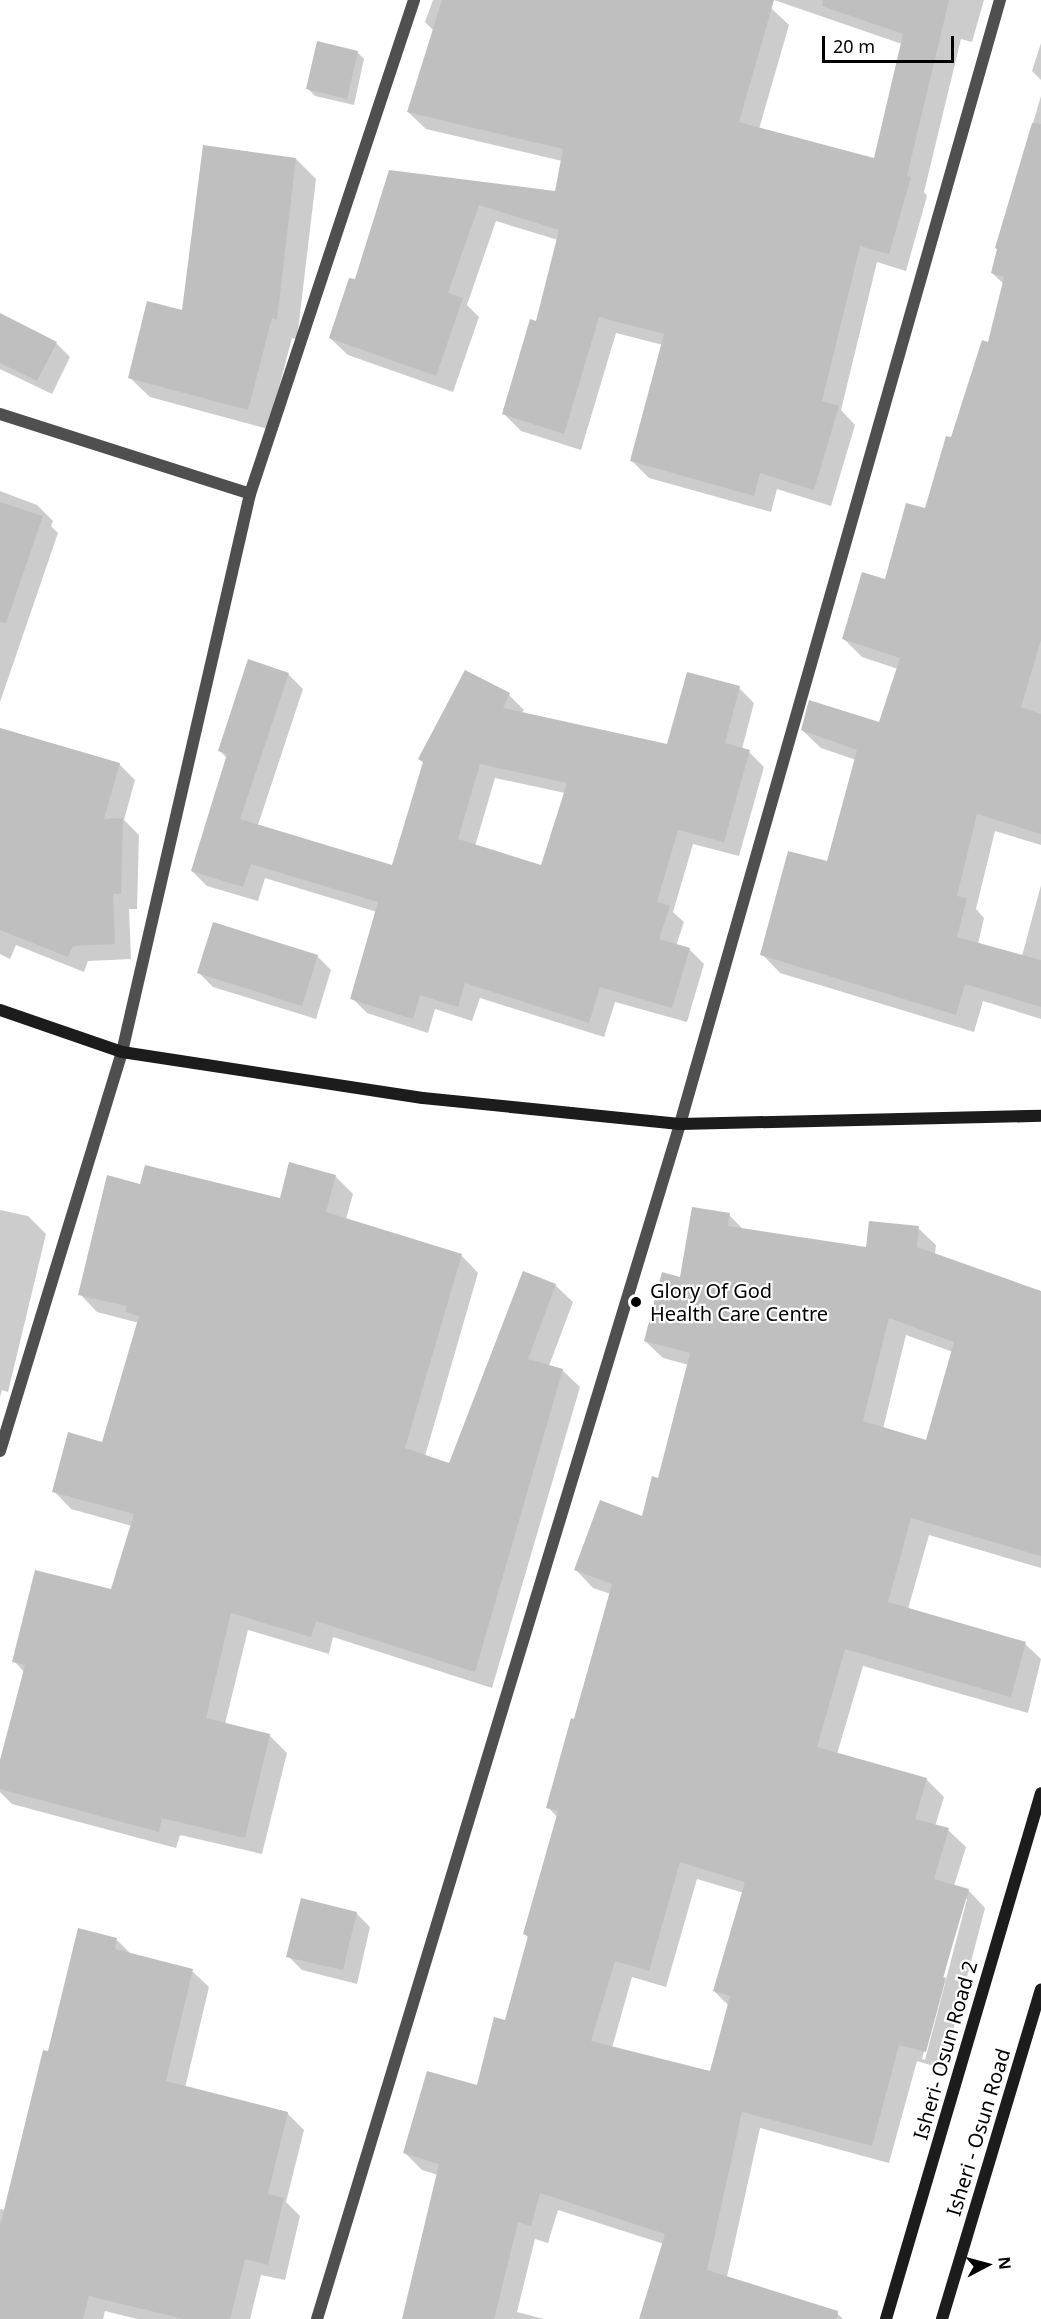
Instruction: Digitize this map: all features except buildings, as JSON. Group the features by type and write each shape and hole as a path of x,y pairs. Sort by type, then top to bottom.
{"street":[{"path":"0,1451 122,1052 250,494 414,0"},
{"path":"317,2319 680,1124 1000,0"},
{"path":"0,414 250,494"},
{"path":"0,1010 122,1052 423,1098 680,1124 1041,1116"},
{"name":"Isheri- Osun Road 2","path":"886,2319 1041,1793"},
{"name":"Isheri - Osun Road","path":"942,2319 1041,1990"}],"place":[{"name":"Glory Of God Health Care Centre","path":"636,1302"}]}
